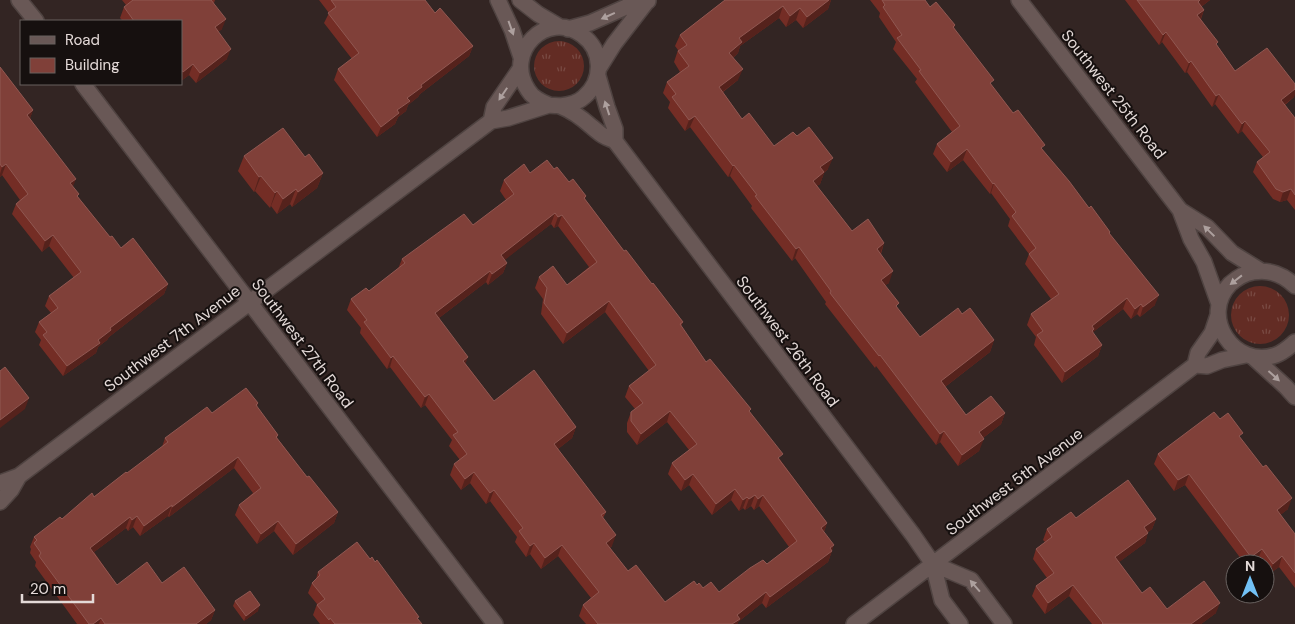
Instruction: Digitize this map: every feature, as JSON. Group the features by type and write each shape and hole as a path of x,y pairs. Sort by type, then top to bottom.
{"street":[{"path":"20,0 35,20"},
{"path":"498,0 512,30 520,63 522,81 529,92 538,100 554,105 573,104 584,98 592,88 598,72 614,44 648,0"},
{"path":"520,0 549,21 582,35 593,46 598,61 598,72"},
{"path":"491,121 494,107 520,63 525,47 532,39 550,29 594,22 626,7 648,0"},
{"name":"Southwest 25th Road","path":"1019,0 1180,210 1190,239 1204,262 1219,309 1220,325 1224,335 1237,350 1250,356"},
{"name":"Southwest 26th Road","path":"598,72 615,129 615,140"},
{"name":"Southwest 27th Road","path":"84,85 494,624"},
{"name":"Southwest 26th Road","path":"554,105 582,119 604,136 615,140 906,526 933,564 942,600 960,624"},
{"name":"Southwest 7th Avenue","path":"0,483 19,476 491,121 554,105"},
{"name":"Southwest 25th Road","path":"1180,210 1207,227 1232,253 1290,281 1295,286"},
{"path":"1268,272 1295,268"},
{"name":"Southwest 5th Avenue","path":"854,624 1195,365 1198,353 1212,333 1228,287 1242,275 1251,272 1268,272"},
{"name":"Southwest 5th Avenue","path":"1195,365 1207,366 1222,360 1276,355 1295,342"},
{"path":"1250,356 1280,381 1295,397"},
{"name":"Southwest 7th Avenue","path":"0,502 11,490 19,476"},
{"path":"933,564 971,580 1004,624"}],"green space":[{"path":"554,41 564,41 577,48 584,61 584,71 577,84 564,91 554,91 545,87 538,80 534,71 534,61 538,52 545,45"},
{"path":"1260,286 1271,288 1284,299 1289,315 1287,326 1276,339 1260,344 1249,342 1236,331 1231,315 1233,304 1244,291"}],"building":[{"path":"133,0 211,0 226,19 215,27 231,49 200,73 193,64 183,72 182,20 133,20 124,7"},
{"path":"331,0 425,0 435,13 440,8 473,46 421,85 422,87 407,98 410,101 397,110 399,113 381,127 338,69 359,53 328,13 336,7"},
{"path":"725,0 829,0 807,17 800,8 790,16 783,6 739,38 742,42 729,53 743,69 719,87 742,119 749,113 774,146 793,132 797,136 809,127 833,158 820,167 824,172 813,181 852,231 868,219 884,243 877,249 893,271 881,280 899,303 896,306 920,337 958,308 962,314 970,308 994,340 941,381 966,415 991,396 1005,413 979,432 984,439 962,455 944,431 940,434 830,293 831,291 799,247 796,249 755,196 757,195 695,116 689,120 672,97 676,94 667,82 689,66 678,51 687,45 680,35"},
{"path":"882,0 925,0 930,7 936,2 955,25 953,27 994,80 990,83 1013,113 1018,110 1045,145 1041,148 1089,208 1091,206 1109,233 1159,295 1143,307 1141,304 1135,309 1127,298 1092,326 1094,329 1092,331 1102,345 1065,372 1037,335 1043,331 1031,314 1059,294 1029,254 1036,248 1012,216 1016,212 967,149 951,162 937,144 960,126 897,38 902,35 883,7 885,5"},
{"path":"1137,0 1200,0 1198,2 1204,10 1197,15 1218,42 1216,44 1235,71 1267,48 1295,84 1295,89 1281,100 1295,118 1295,195 1291,189 1283,192 1276,189 1257,162 1270,152 1245,121 1242,124 1219,94 1216,96 1191,61 1189,63 1166,32 1163,35"},
{"path":"0,67 33,110 27,115 76,179 70,183 79,194 77,196 121,248 133,238 168,284 110,328 111,330 98,340 100,343 67,366 43,335 47,332 39,322 58,308 49,296 81,272 53,235 45,241 16,204 28,194 6,164 2,167 0,164"},
{"path":"283,128 305,157 309,154 323,173 298,192 296,189 283,199 277,191 275,193 261,176 259,177 244,156"},
{"path":"547,160 554,169 557,167 569,182 573,179 586,196 584,198 624,251 626,250 683,322 680,324 706,362 710,359 751,409 749,411 783,454 778,458 827,523 821,528 834,545 830,548 832,551 770,597 766,592 737,615 740,619 732,624 598,624 583,605 599,592 562,545 545,558 534,543 530,546 519,531 523,528 494,490 490,493 474,472 465,479 454,464 467,454 453,435 458,432 429,394 425,397 393,356 391,358 364,322 367,320 351,299 366,288 369,291 405,263 402,259 464,214 473,225 514,194 504,180 524,164 530,173","holes":["555,213 558,217 562,215 597,262 567,285 553,266 539,277 547,288 544,303 567,333 609,301 656,365 629,386 643,403 631,412 631,421 641,434 670,411 697,444 672,463 685,480 693,474 716,504 735,489 743,500 755,495 758,499 763,495 797,541 767,564 763,560 750,568 719,592 711,582 703,588 694,581 665,602 636,565 628,571 606,543 616,535 601,515 606,512 554,444 576,427 534,370 494,401 463,361 468,357 435,313 490,271 492,274 507,263 501,255"]},
{"path":"5,367 29,398 0,420 0,371"},
{"path":"246,388 278,435 276,437 307,477 309,476 338,512 296,544 278,521 261,534 239,505 261,488 238,457 144,526 137,516 132,520 130,517 90,548 117,585 147,562 162,583 184,567 215,610 196,624 105,624 101,618 93,624 89,624 39,556 41,553 34,543 37,540 34,537 60,517 62,519 92,493 94,497 127,473 168,442 165,438 207,407 212,413"},
{"path":"1214,412 1220,419 1228,413 1243,433 1239,436 1263,467 1266,465 1292,498 1277,510 1295,534 1295,573 1282,556 1275,562 1275,554 1266,554 1262,549 1255,554 1249,554 1189,474 1178,480 1158,454"},
{"path":"1128,480 1156,519 1144,527 1148,533 1115,557 1142,593 1150,587 1167,609 1204,581 1220,603 1191,624 1102,624 1073,585 1048,603 1036,586 1054,573 1036,549 1052,537 1047,529 1071,512 1076,518"},
{"path":"357,542 370,559 372,557 375,562 377,560 419,617 417,618 422,624 335,624 330,618 329,620 317,605 325,599 312,583 320,575 318,572"},
{"path":"250,591 260,605 246,616 235,601"}]}
